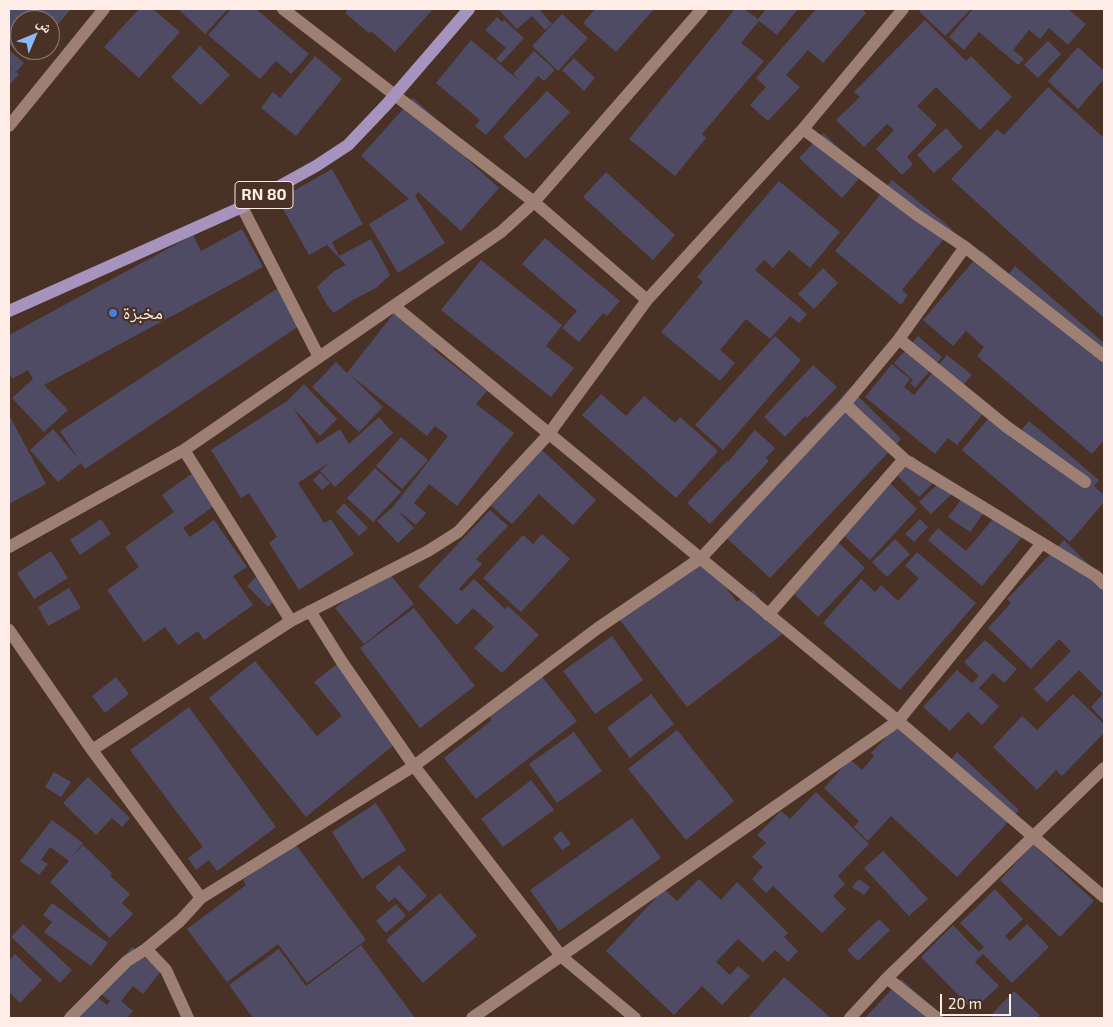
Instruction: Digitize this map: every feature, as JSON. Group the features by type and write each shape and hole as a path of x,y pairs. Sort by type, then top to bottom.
{"main road":[{"name":"RN 80","path":"9,311 242,207 316,166 348,145 469,9"}],"street":[{"path":"9,126 104,9"},
{"path":"283,9 534,202 647,300"},
{"path":"9,547 184,450 501,232 534,202 702,9"},
{"path":"92,750 290,621 428,551 458,532 548,435 647,300 803,129 903,9"},
{"path":"803,129 917,215 965,247 1104,356"},
{"path":"242,207 319,357"},
{"path":"70,1018 127,962 180,921 201,898 414,766 590,633 701,558 846,404 899,339 965,247"},
{"path":"394,306 548,435 701,558 898,721 1104,897"},
{"path":"899,339 1007,427 1085,482"},
{"path":"846,404 904,459 1096,576 1104,584"},
{"path":"184,450 290,621"},
{"path":"768,615 904,459"},
{"path":"472,1018 898,721 1042,543"},
{"path":"310,611 342,662 414,766 562,956 635,1018"},
{"path":"9,630 92,750 201,898"},
{"path":"850,1018 887,978 1104,768"},
{"path":"146,949 166,970 188,1018"},
{"path":"887,978 936,1018"}],"building":[{"path":"9,9 71,9 60,22 60,10 10,10 9,44"},
{"path":"139,9 153,9 180,32 139,78 104,47"},
{"path":"178,9 228,9 205,34"},
{"path":"231,9 256,9 309,54 291,74 276,61 260,79 208,35"},
{"path":"348,9 433,9 395,52 371,31 369,33 345,13"},
{"path":"498,9 539,9 552,24 545,30 532,16 517,29"},
{"path":"595,9 654,9 616,52 583,23"},
{"path":"735,9 744,9 758,19 766,9 798,9 777,35 759,21 741,43 764,61 702,134 706,138 675,176 629,139"},
{"path":"816,9 862,9 866,13 823,63 808,50 786,75 800,87 768,121 750,105 766,87 756,78"},
{"path":"921,9 971,9 945,36 919,11"},
{"path":"973,9 1068,9 1086,24 1068,45 1049,28 1040,39 1029,30 1013,50 1024,59 1018,65 979,32 964,50 949,37"},
{"path":"562,14 588,38 558,71 532,46"},
{"path":"497,17 502,22 504,20 524,38 501,63 496,59 506,48 485,30"},
{"path":"925,20 966,61 971,56 1012,97 980,130 936,87 917,106 937,125 907,157 913,164 902,175 876,149 894,130 887,124 864,147 836,120 860,97 854,92"},
{"path":"471,40 522,83 513,74 534,51 555,70 544,81 538,76 486,135 475,126 480,120 436,83"},
{"path":"1048,41 1061,54 1038,78 1024,65"},
{"path":"200,46 230,75 201,105 171,77"},
{"path":"1078,47 1104,71 1104,79 1078,109 1048,81"},
{"path":"9,50 10,60 21,60 24,63 16,72 9,65"},
{"path":"315,56 342,79 296,136 261,108 273,92 280,98"},
{"path":"574,58 595,78 584,91 562,70"},
{"path":"9,66 19,74 9,86"},
{"path":"1048,87 1104,138 1104,318 951,179 997,129 1004,135"},
{"path":"547,91 570,112 526,159 503,137"},
{"path":"413,98 472,151 466,158 499,188 461,231 418,192 415,196 445,243 398,273 369,224 409,199 361,156"},
{"path":"946,128 963,147 934,173 917,155"},
{"path":"823,133 865,172 842,198 799,158"},
{"path":"332,169 363,224 332,242 339,256 371,239 390,275 376,288 351,301 334,313 317,287 333,272 346,265 327,245 309,255 278,200"},
{"path":"606,172 675,235 653,260 583,197"},
{"path":"892,180 952,229 902,290 908,295 901,305 835,251"},
{"path":"779,181 840,232 810,268 789,250 773,268 764,260 755,270 807,314 799,323 790,316 770,339 746,319 720,350 735,363 720,381 661,332 703,282 697,277"},
{"name":"مخبزة","path":"242,229 263,267 44,385 68,410 44,432 12,398 33,379 28,370 12,379 9,372 9,335 193,235 201,251"},
{"path":"545,238 620,301 607,316 603,313 579,342 562,328 577,311 522,264"},
{"path":"982,251 1009,274 1015,266 1104,343 1104,440 1092,454 977,356 984,347 966,331 953,346 923,320"},
{"path":"481,260 562,325 546,346 574,368 551,397 441,310"},
{"path":"823,268 838,283 814,309 798,294"},
{"path":"281,286 305,322 85,469 81,463 58,482 30,450 53,429 78,458 60,431"},
{"path":"394,313 436,346 433,349 487,391 476,404 514,433 457,506 429,484 414,503 426,513 416,525 397,510 414,528 398,543 377,521 393,507 448,436 435,426 427,436 349,374 383,407 359,432 312,387 336,362 347,373"},
{"path":"775,336 801,360 723,450 695,425"},
{"path":"918,336 942,357 915,388 910,383 913,380 894,363"},
{"path":"947,355 972,375 962,386 988,408 957,445 948,438 935,454 865,397 892,364 910,379 904,387 914,395"},
{"path":"813,365 837,387 807,418 805,416 785,437 764,417"},
{"path":"304,384 337,419 320,436 293,408 317,444 340,429 349,444 379,417 393,433 335,487 320,471 330,462 298,483 324,523 331,519 354,554 299,590 269,543 277,537 249,493 241,498 211,450 287,401"},
{"path":"850,388 901,439 770,578 718,530"},
{"path":"601,394 626,416 644,396 675,423 680,417 718,451 676,498 582,415"},
{"path":"993,413 1018,434 1029,421 1099,480 1094,486 1104,495 1104,502 1070,542 962,450"},
{"path":"9,415 46,484 9,504"},
{"path":"755,430 775,448 766,458 769,461 710,524 687,503 728,462"},
{"path":"401,437 428,460 402,489 376,466"},
{"path":"542,450 596,500 573,525 539,494 512,524 491,506"},
{"path":"913,456 937,479 919,497 896,474"},
{"path":"375,468 401,492 373,522 347,498"},
{"path":"194,472 217,504 183,528 190,537 214,520 247,567 233,576 253,605 204,640 198,631 178,645 165,627 144,642 107,590 139,567 125,547 174,512 162,495"},
{"path":"320,473 330,483 322,490 313,480"},
{"path":"941,481 953,493 931,514 919,502"},
{"path":"890,483 917,509 870,560 842,534"},
{"path":"964,496 985,511 970,532 948,517"},
{"path":"344,503 368,528 359,536 336,512"},
{"path":"490,510 508,526 476,559 482,564 459,589 462,591 474,579 505,609 508,606 539,635 502,673 474,648 494,627 473,608 457,625 418,586"},
{"path":"998,513 1024,535 982,586 928,540 938,528 966,551"},
{"path":"101,519 111,534 80,555 70,540"},
{"path":"920,519 928,527 914,542 905,534"},
{"path":"542,534 570,559 521,612 483,578 523,535 533,544"},
{"path":"895,539 910,554 887,577 872,562"},
{"path":"1064,540 1102,578 1104,576 1104,721 1091,707 1103,694 1079,670 1047,702 1034,689 1071,651 1059,639 1031,669 988,628 1011,603 1007,599"},
{"path":"838,542 865,568 818,617 791,591"},
{"path":"51,551 68,578 34,599 17,573"},
{"path":"698,551 737,602 753,590 785,632 687,707 616,615"},
{"path":"917,552 976,603 900,690 823,623 861,579 875,592 881,585 898,601 919,578 905,566"},
{"path":"385,568 414,604 364,644 335,608"},
{"path":"256,577 277,598 268,607 247,586"},
{"path":"69,588 81,608 48,626 38,607"},
{"path":"414,608 475,686 420,728 360,648"},
{"path":"612,636 643,680 595,714 563,671"},
{"path":"985,640 1017,669 1004,683 993,673 979,688 999,706 982,725 968,712 950,731 923,707 957,670 972,683 979,676 964,662"},
{"path":"342,660 400,740 306,817 209,698 255,661 317,736 342,716 314,682"},
{"path":"539,673 577,721 476,799 444,758 492,720 487,713"},
{"path":"116,677 129,694 105,713 92,696"},
{"path":"651,694 674,724 630,758 607,728"},
{"path":"1073,694 1104,724 1104,733 1062,776 1056,770 1037,790 993,747 1022,716 1037,730"},
{"path":"189,707 276,827 217,871 209,860 196,870 188,858 203,847 130,750"},
{"path":"902,720 948,763 957,752 1019,810 957,877 891,816 868,841 854,827 859,821 824,788 850,759 862,770 874,756 871,753"},
{"path":"677,730 734,801 686,840 628,769"},
{"path":"574,732 602,771 557,803 529,764"},
{"path":"54,772 71,782 61,797 45,787"},
{"path":"88,777 130,818 122,827 112,818 96,835 63,803"},
{"path":"531,780 554,810 503,847 481,819"},
{"path":"816,792 869,844 838,876 845,884 833,896 846,909 822,933 773,886 766,893 752,879 763,867 752,857 766,843 757,835 781,811 790,819"},
{"path":"376,803 406,850 362,879 332,832"},
{"path":"632,818 661,858 559,931 530,890"},
{"path":"52,820 83,843 71,858 83,845 112,873 110,876 130,894 122,903 133,914 110,938 50,882 69,861 50,847 41,860 48,864 39,875 20,861"},
{"path":"561,831 571,844 562,850 553,838"},
{"path":"294,842 366,940 307,983 278,944 227,982 187,929 246,885 243,880"},
{"path":"1033,844 1094,901 1060,937 1000,880"},
{"path":"883,851 928,899 909,916 864,868"},
{"path":"399,865 427,896 409,912 395,897 389,902 375,887"},
{"path":"699,879 721,900 737,882 788,933 784,937 798,951 788,962 775,950 763,962 738,939 716,962 730,975 738,966 750,976 722,1005 702,986 674,1015 606,951 664,889 677,901"},
{"path":"859,879 870,887 864,895 852,887"},
{"path":"995,889 1023,919 1005,936 1010,941 1027,924 1049,947 1012,983 983,954 975,962 999,986 973,1010 921,957 953,925 979,952 984,947 960,923"},
{"path":"440,893 477,936 423,983 386,940"},
{"path":"52,903 108,943 91,966 44,932 52,922 43,915"},
{"path":"396,904 406,916 386,933 376,921"},
{"path":"879,919 890,930 858,961 847,950"},
{"path":"23,924 72,970 60,983 11,937"},
{"path":"361,945 415,1018 253,1018 229,985 279,949 306,986"},
{"path":"132,947 161,971 143,994 133,986 121,1001 133,1011 127,1018 71,1018 92,993 107,1005 110,1001 96,990"},
{"path":"15,954 42,980 20,1003 9,992 9,960"},
{"path":"784,977 831,1018 748,1018"},
{"path":"901,979 945,1018 865,1018"},
{"path":"1014,991 1040,1015 1037,1018 994,1018 991,1015"}],"place":[{"name":"مخبزة","path":"113,313"}]}
